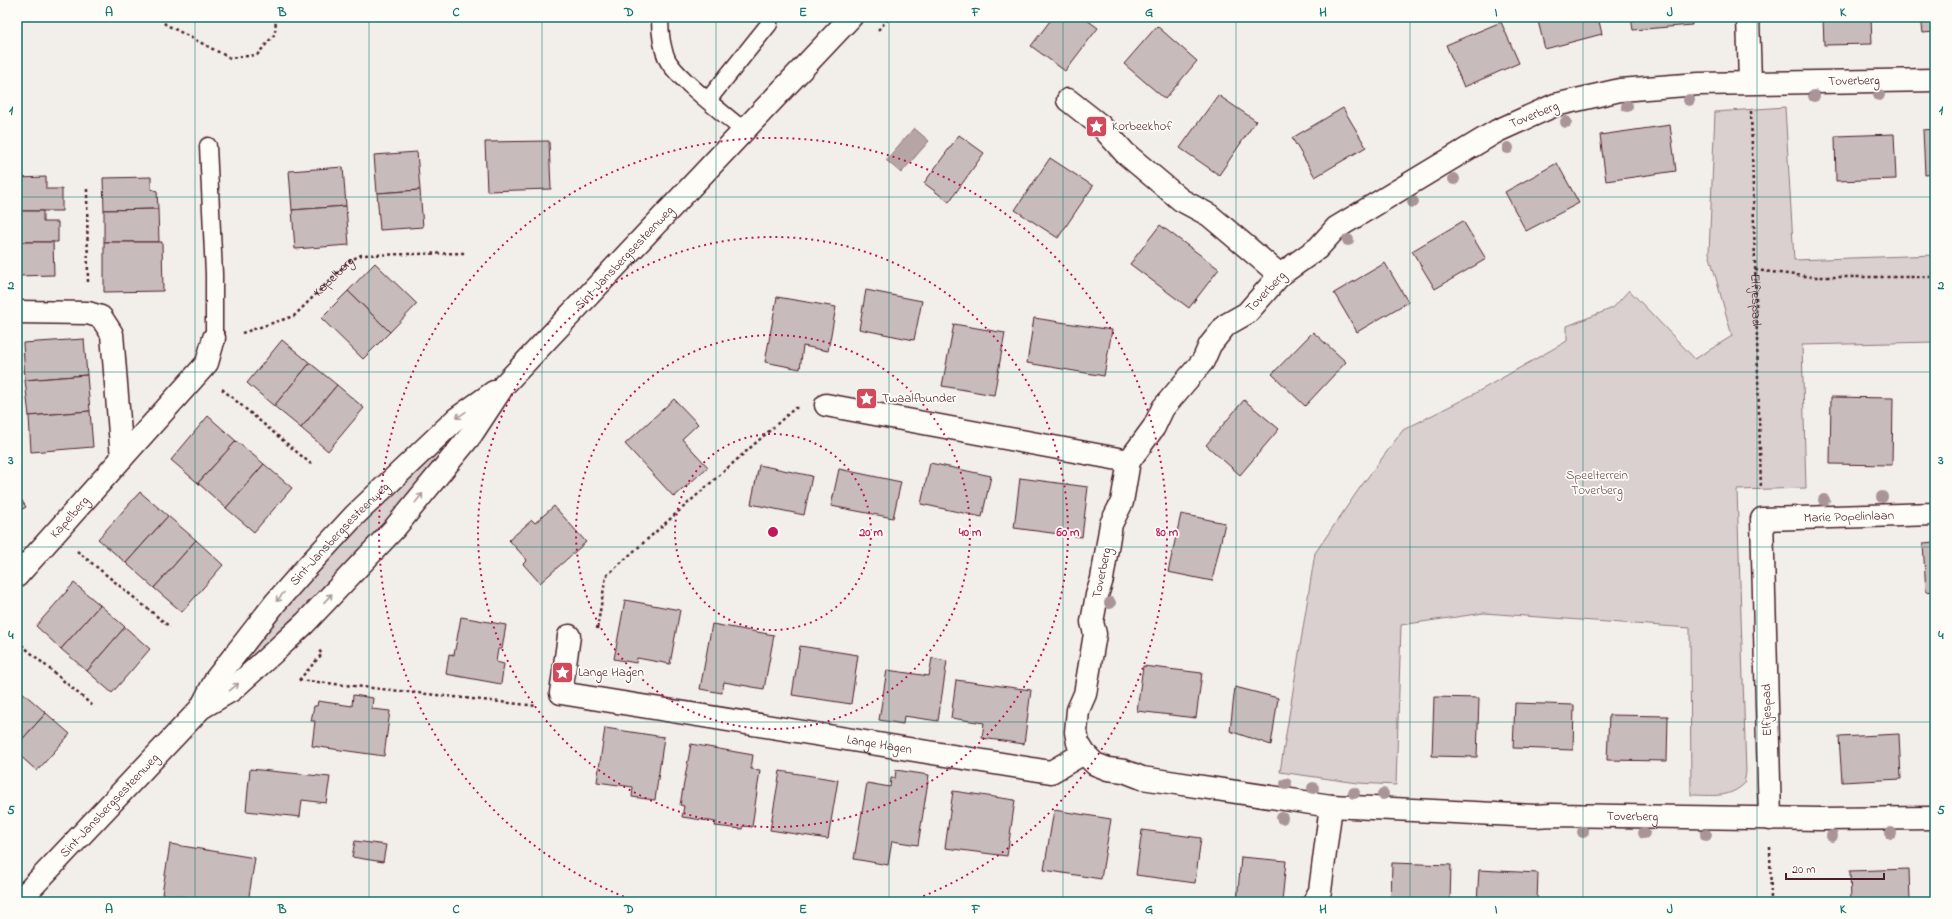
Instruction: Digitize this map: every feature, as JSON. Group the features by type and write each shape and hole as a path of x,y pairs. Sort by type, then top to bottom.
{"street":[{"name":"Sint-Jansbergsesteenweg","path":"201,708 232,690 274,652 305,623 394,529 471,435 504,385 851,17"},
{"path":"1748,17 1750,82"},
{"name":"Toverberg","path":"1935,80 1750,82 1620,90 1555,105 1497,131 1336,228 1318,248 1280,275 1247,313 1226,324 1210,345 1203,361 1163,408 1154,427 1129,460 1122,502 1111,524 1102,579 1097,595 1092,622 1095,634 1085,694 1078,710 1076,732 1078,743 1084,753 1094,764 1108,769 1124,771 1142,778 1331,806 1535,816 1552,815 1770,819 1935,818"},
{"path":"1068,100 1101,126 1125,152 1181,200 1209,215 1280,275"},
{"path":"17,312 88,313 101,317 112,334 122,458"},
{"name":"Kapelberg","path":"17,576 207,363 214,338"},
{"name":"Sint-Jansbergsesteenweg","path":"18,902 201,708 216,679 276,602 350,521 456,419 504,385"},
{"path":"826,405 1129,460"},
{"name":"Marie Popelinlaan","path":"1762,519 1935,514"},
{"name":"Elfjespad","path":"1762,519 1770,819"},
{"path":"561,693 569,636"},
{"name":"Lange Hagen","path":"561,693 1051,772 1084,753"},
{"path":"1319,898 1331,806"}],"lane":[{"path":"660,17 659,33 668,60 683,79 744,131"},
{"path":"708,100 770,24 769,17"},
{"name":"Kapelberg","path":"208,146 214,274 214,338"}],"path":[{"path":"162,17 165,24 230,58 257,55 275,34 276,17"},
{"name":"Elfjespad","path":"1751,106 1761,494"},
{"path":"87,189 88,313"},
{"name":"Kapelberg","path":"214,338 232,336 294,316 349,262 361,255 465,253"},
{"path":"1755,270 1812,277 1935,277"},
{"path":"220,387 310,464"},
{"path":"569,636 595,639 606,576 795,408 826,405"},
{"path":"75,549 170,627"},
{"path":"17,641 92,706"},
{"path":"299,680 518,703 557,709 561,693"},
{"path":"1770,819 1771,902"}],"green space":[{"name":"Speelterrein Toverberg","path":"1785,107 1794,260 1935,255 1935,342 1802,345 1806,488 1737,490 1746,772 1744,784 1738,789 1726,794 1691,795 1690,628 1484,613 1401,625 1396,785 1358,783 1280,772 1315,553 1359,489 1403,430 1472,395 1567,341 1567,326 1613,308 1629,290 1695,359 1732,336 1709,253 1715,112"},
{"path":"442,450 445,453 343,574 237,672 235,669 267,628 366,516 436,451"}],"shaded area":[{"path":"914,128 929,141 901,173 886,160"}],"building":[{"path":"1053,17 1083,17 1098,28 1065,71 1031,46"},
{"path":"1537,17 1598,17 1602,34 1545,49"},
{"path":"1631,17 1691,17 1692,25 1633,30"},
{"path":"1823,17 1871,17 1872,44 1824,45"},
{"path":"1921,17 1935,17 1935,32 1923,33"},
{"path":"1501,22 1519,63 1464,87 1446,45"},
{"path":"1157,26 1197,61 1165,99 1124,64"},
{"path":"1218,95 1256,121 1219,175 1180,148"},
{"path":"1343,108 1366,147 1315,177 1292,138"},
{"path":"1670,125 1676,171 1606,181 1600,135"},
{"path":"1935,129 1935,174 1925,175 1923,130"},
{"path":"1894,134 1896,179 1836,181 1835,136"},
{"path":"959,135 984,153 949,202 924,183"},
{"path":"549,141 551,189 487,191 485,142"},
{"path":"417,152 420,190 377,193 374,155"},
{"path":"1050,158 1093,186 1058,238 1015,210"},
{"path":"1557,163 1579,203 1526,231 1505,192"},
{"path":"343,167 346,206 292,210 289,171"},
{"path":"46,177 46,189 62,189 62,211 17,211 17,178"},
{"path":"151,177 151,189 157,191 158,209 104,210 103,178"},
{"path":"420,190 423,227 380,230 377,193"},
{"path":"346,206 349,245 295,249 292,210"},
{"path":"158,209 159,242 104,242 104,210"},
{"path":"17,211 43,211 43,222 58,222 58,242 17,242"},
{"path":"1463,221 1486,259 1435,289 1412,251"},
{"path":"1160,225 1219,269 1189,308 1130,264"},
{"path":"17,242 53,242 54,275 17,276"},
{"path":"104,242 162,242 163,291 104,292"},
{"path":"375,263 417,304 390,332 348,291"},
{"path":"1385,263 1408,302 1357,332 1334,293"},
{"path":"866,290 922,301 914,340 859,329"},
{"path":"348,291 390,332 363,359 321,318"},
{"path":"777,297 836,307 828,351 803,346 800,369 765,362"},
{"path":"1034,318 1112,330 1104,376 1027,363"},
{"path":"954,324 1005,333 994,395 942,386"},
{"path":"1313,332 1346,362 1305,406 1272,374"},
{"path":"84,339 87,375 25,380 23,343"},
{"path":"282,340 310,363 274,406 247,383"},
{"path":"310,363 337,385 301,428 274,406"},
{"path":"87,375 90,411 29,416 25,380"},
{"path":"337,385 364,408 328,451 301,428"},
{"path":"1931,394 1935,394 1935,459 1933,459"},
{"path":"1831,397 1893,398 1892,465 1830,464"},
{"path":"674,399 698,424 682,439 708,467 674,497 625,444"},
{"path":"1244,400 1279,429 1240,475 1206,445"},
{"path":"90,411 93,447 31,452 29,416"},
{"path":"208,416 236,441 198,483 171,460"},
{"path":"236,441 264,464 226,508 198,483"},
{"path":"930,463 991,476 982,517 921,504"},
{"path":"264,464 292,488 254,532 226,508"},
{"path":"759,465 812,476 804,515 751,504"},
{"path":"839,469 901,482 893,518 831,506"},
{"path":"1020,478 1088,487 1082,537 1014,528"},
{"path":"140,492 168,516 126,563 98,539"},
{"path":"17,493 26,507 17,512"},
{"path":"554,506 586,542 540,583 523,564 527,560 509,540 532,520 535,523"},
{"path":"1181,514 1225,523 1212,581 1168,572"},
{"path":"168,516 196,540 154,588 126,563"},
{"path":"196,540 223,565 182,612 154,588"},
{"path":"1935,542 1935,591 1926,592 1923,543"},
{"path":"74,583 100,605 61,649 36,626"},
{"path":"625,600 680,610 670,664 637,658 636,663 614,659"},
{"path":"100,605 125,627 87,671 61,649"},
{"path":"461,617 506,625 502,649 498,649 496,662 504,664 501,684 446,674 449,654 454,655"},
{"path":"712,624 774,635 764,689 724,682 722,693 700,689"},
{"path":"125,627 150,649 112,693 87,671"},
{"path":"800,646 858,655 851,704 792,695"},
{"path":"932,658 947,661 938,721 904,716 903,724 879,720 887,670 929,676"},
{"path":"1143,666 1202,673 1196,718 1137,711"},
{"path":"956,680 1031,690 1024,744 982,738 984,723 951,718"},
{"path":"1235,687 1278,698 1271,745 1230,731"},
{"path":"21,691 46,713 17,745 17,696"},
{"path":"353,695 373,698 372,709 390,711 384,756 312,746 315,721 311,721 314,706 317,706 318,701 352,706"},
{"path":"1434,697 1479,698 1477,757 1432,756"},
{"path":"1515,703 1574,705 1573,750 1513,748"},
{"path":"46,713 70,734 37,771 17,753 17,745"},
{"path":"1609,715 1668,716 1667,761 1607,760"},
{"path":"605,728 664,737 655,800 632,797 633,787 597,782"},
{"path":"1899,734 1901,779 1842,782 1839,737"},
{"path":"691,744 753,755 751,769 760,770 752,827 743,826 742,829 715,826 716,822 682,817 684,806 680,805"},
{"path":"250,769 330,777 326,803 302,800 300,817 246,811"},
{"path":"896,770 929,775 918,845 892,841 888,865 854,859 867,783 890,787 891,778 895,778"},
{"path":"780,771 838,780 828,839 770,830"},
{"path":"953,791 1015,800 1007,856 945,848"},
{"path":"1054,810 1111,819 1101,879 1044,870"},
{"path":"1142,830 1201,838 1195,883 1136,875"},
{"path":"355,841 386,845 383,862 352,857"},
{"path":"170,844 255,858 248,902 201,902 202,899 162,894"},
{"path":"1241,857 1286,861 1282,902 1237,902"},
{"path":"1392,863 1451,865 1450,902 1391,902"},
{"path":"1909,869 1910,902 1851,902 1850,871"},
{"path":"1479,870 1538,873 1537,902 1477,902"}],"place":[{"name":"Korbeekhof","path":"1097,126"},
{"name":"Twaalfbunder","path":"867,398"},
{"name":"Lange Hagen","path":"562,672"}]}
